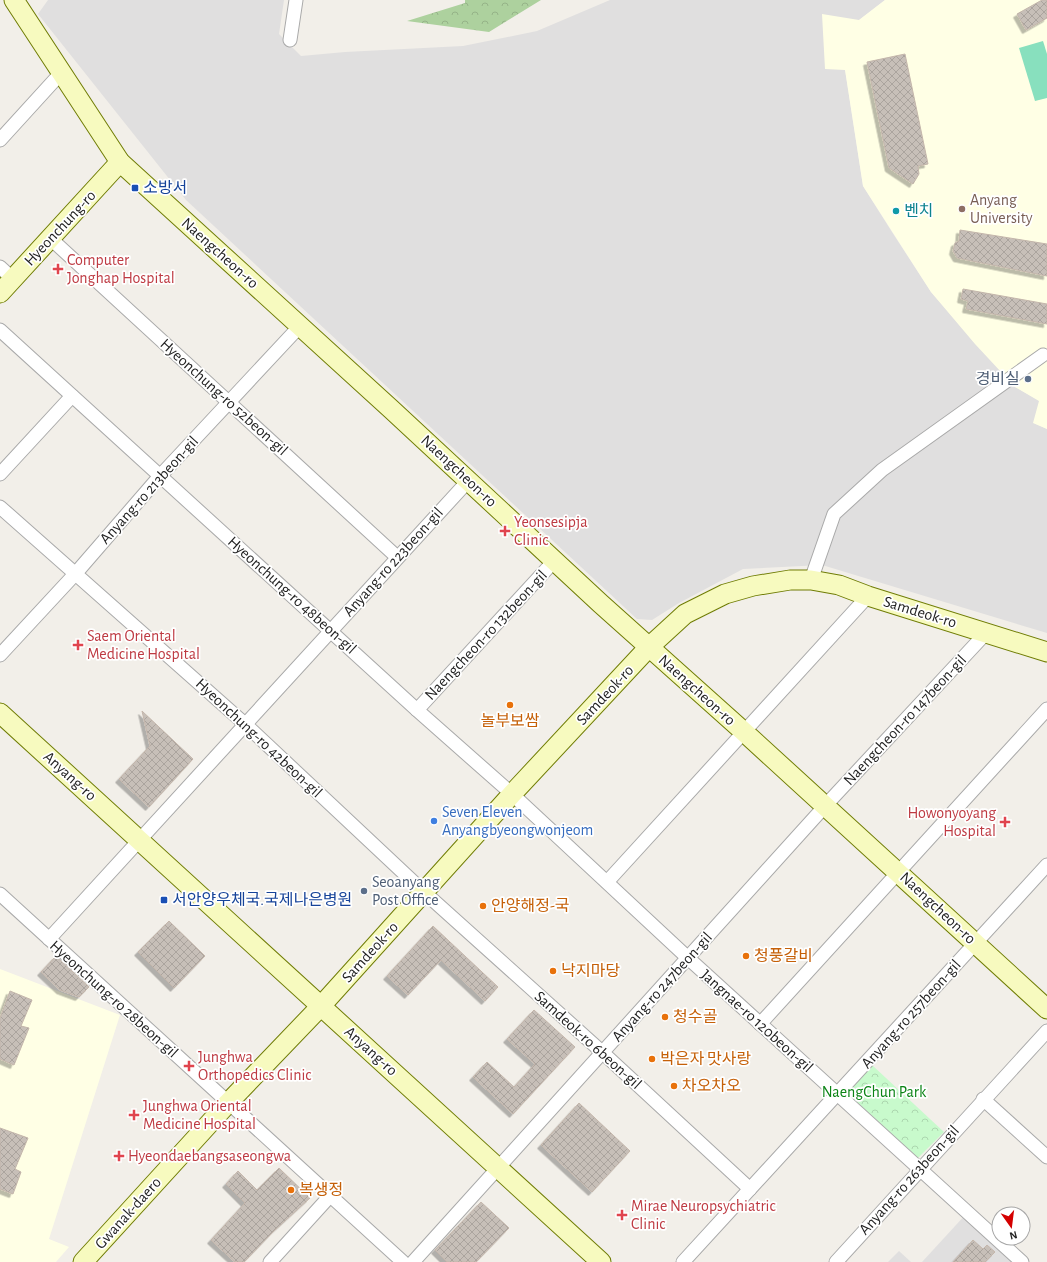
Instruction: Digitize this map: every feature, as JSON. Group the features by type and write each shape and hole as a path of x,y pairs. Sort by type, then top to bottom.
{"street":[{"name":"Naengcheon-ro","path":"14,0 120,162 469,480 649,647 1047,1008"},
{"path":"290,40 296,0"},
{"path":"0,140 61,73"},
{"name":"Hyeonchung-ro","path":"0,292 6,273 50,238 120,162"},
{"name":"Hyeonchung-ro 52beon-gil","path":"50,238 397,557"},
{"name":"Anyang-ro 213beon-gil","path":"0,655 76,573 160,476 300,326"},
{"name":"Hyeonchung-ro 48beon-gil","path":"0,330 417,710 512,794"},
{"path":"811,580 834,514 882,470 1043,355"},
{"path":"0,474 72,396"},
{"name":"Anyang-ro 223beon-gil","path":"140,840 397,557 469,480"},
{"name":"Hyeonchung-ro 42beon-gil","path":"0,507 245,724 424,892"},
{"name":"Naengcheon-ro 132beon-gil","path":"417,710 555,560"},
{"name":"Samdeok-ro","path":"321,1006 512,794 649,647 685,614 725,594 753,586 782,582 811,580 839,585 868,596 1047,652"},
{"path":"607,882 743,731 868,596"},
{"name":"Naengcheon-ro 147beon-gil","path":"825,806 986,633"},
{"path":"760,1024 1047,709"},
{"name":"Anyang-ro","path":"0,713 498,1166 601,1262"},
{"name":"Jangnae-ro 120beon-gil","path":"512,794 688,958 1022,1262"},
{"name":"Anyang-ro 247beon-gil","path":"413,1262 498,1166 825,806"},
{"path":"49,939 140,840"},
{"name":"Anyang-ro 257beon-gil","path":"683,1262 1047,865"},
{"name":"Samdeok-ro 6beon-gil","path":"424,892 602,1052 750,1189"},
{"name":"Hyeonchung-ro 28beon-gil","path":"0,894 402,1262"},
{"name":"Gwanak-daero","path":"83,1262 228,1103 321,1006"},
{"name":"Anyang-ro 263beon-gil","path":"836,1262 983,1099 1047,1031"},
{"path":"983,1099 1047,1157"},
{"path":"270,1262 330,1196"}],"shaded area":[{"path":"48,0 284,0 279,34 301,56 345,52 463,46 537,31 610,0 885,0 859,20 825,69 845,69 863,186 892,232 931,292 1015,387 1040,401 1034,423 1047,429 1047,633 822,565 743,569 679,603 652,620 637,619 186,200 38,14"},
{"name":"Anyang University","path":"885,0 1047,0 1047,429 1033,423 1039,401 1015,387 975,344 931,292 863,186 845,70 825,69 822,14 859,20"},
{"path":"0,969 120,1015 49,1239 69,1247 56,1262 0,1262"},
{"path":"967,1213 991,1234 991,1246 1004,1246 1022,1262 922,1262"},
{"path":"899,1251 911,1262 888,1262"}],"green space":[{"path":"465,0 541,0 489,32 407,21 465,3"},
{"path":"1043,41 1047,54 1047,98 1035,101 1019,48"},
{"name":"NaengChun Park","path":"872,1065 944,1132 918,1158 846,1092"}],"building":[{"path":"1042,0 1047,0 1047,18 1026,30 1017,14"},
{"path":"905,54 928,164 918,166 919,174 913,184 889,168 867,62"},
{"path":"960,230 1047,244 1047,276 957,258 953,251 955,243 959,241"},
{"path":"963,289 1047,304 1047,324 966,309 968,301 961,299"},
{"path":"142,711 193,759 149,807 119,779 150,746"},
{"path":"169,921 205,956 174,988 138,952"},
{"path":"433,926 498,987 485,1001 441,960 408,995 387,976"},
{"path":"56,956 89,987 79,997 60,990 41,972"},
{"path":"10,991 32,1000 21,1026 29,1028 14,1065 0,1059 0,1018"},
{"path":"534,1010 575,1047 513,1114 473,1077 487,1062 514,1087 535,1064 507,1039"},
{"path":"579,1103 630,1151 592,1192 541,1145"},
{"path":"0,1128 28,1138 15,1169 21,1172 13,1194 0,1189"},
{"path":"279,1168 310,1198 274,1231 244,1262 235,1262 211,1240 245,1203 226,1184 238,1171 257,1190"},
{"path":"481,1202 509,1228 476,1262 447,1262 435,1250"},
{"path":"973,1240 983,1249 987,1245 995,1252 985,1262 953,1262"}],"place":[{"name":"소방서","path":"135,188"},
{"name":"Anyang University","path":"962,209"},
{"name":"벤치","path":"896,211"},
{"name":"Computer Jonghap Hospital","path":"58,269"},
{"name":"경비실","path":"1028,379"},
{"name":"Yeonsesipja Clinic","path":"505,531"},
{"name":"Saem Oriental Medicine Hospital","path":"78,645"},
{"name":"놀부보쌈","path":"510,705"},
{"name":"Seven Eleven Anyangbyeongwonjeom","path":"434,821"},
{"name":"Howonyoyang Hospital","path":"1005,822"},
{"name":"Seoanyang Post Office","path":"364,891"},
{"name":"서안양우체국.국제나은병원","path":"164,900"},
{"name":"안양해정-국","path":"483,906"},
{"name":"청풍갈비","path":"746,956"},
{"name":"낙지마당","path":"553,971"},
{"name":"청수골","path":"665,1017"},
{"name":"박은자 맛사랑","path":"652,1059"},
{"name":"Junghwa Orthopedics Clinic","path":"189,1066"},
{"name":"차오차오","path":"674,1086"},
{"name":"Junghwa Oriental Medicine Hospital","path":"134,1115"},
{"name":"Hyeondaebangsaseongwa","path":"119,1156"},
{"name":"복생정","path":"291,1190"},
{"name":"Mirae Neuropsychiatric Clinic","path":"622,1215"}]}
